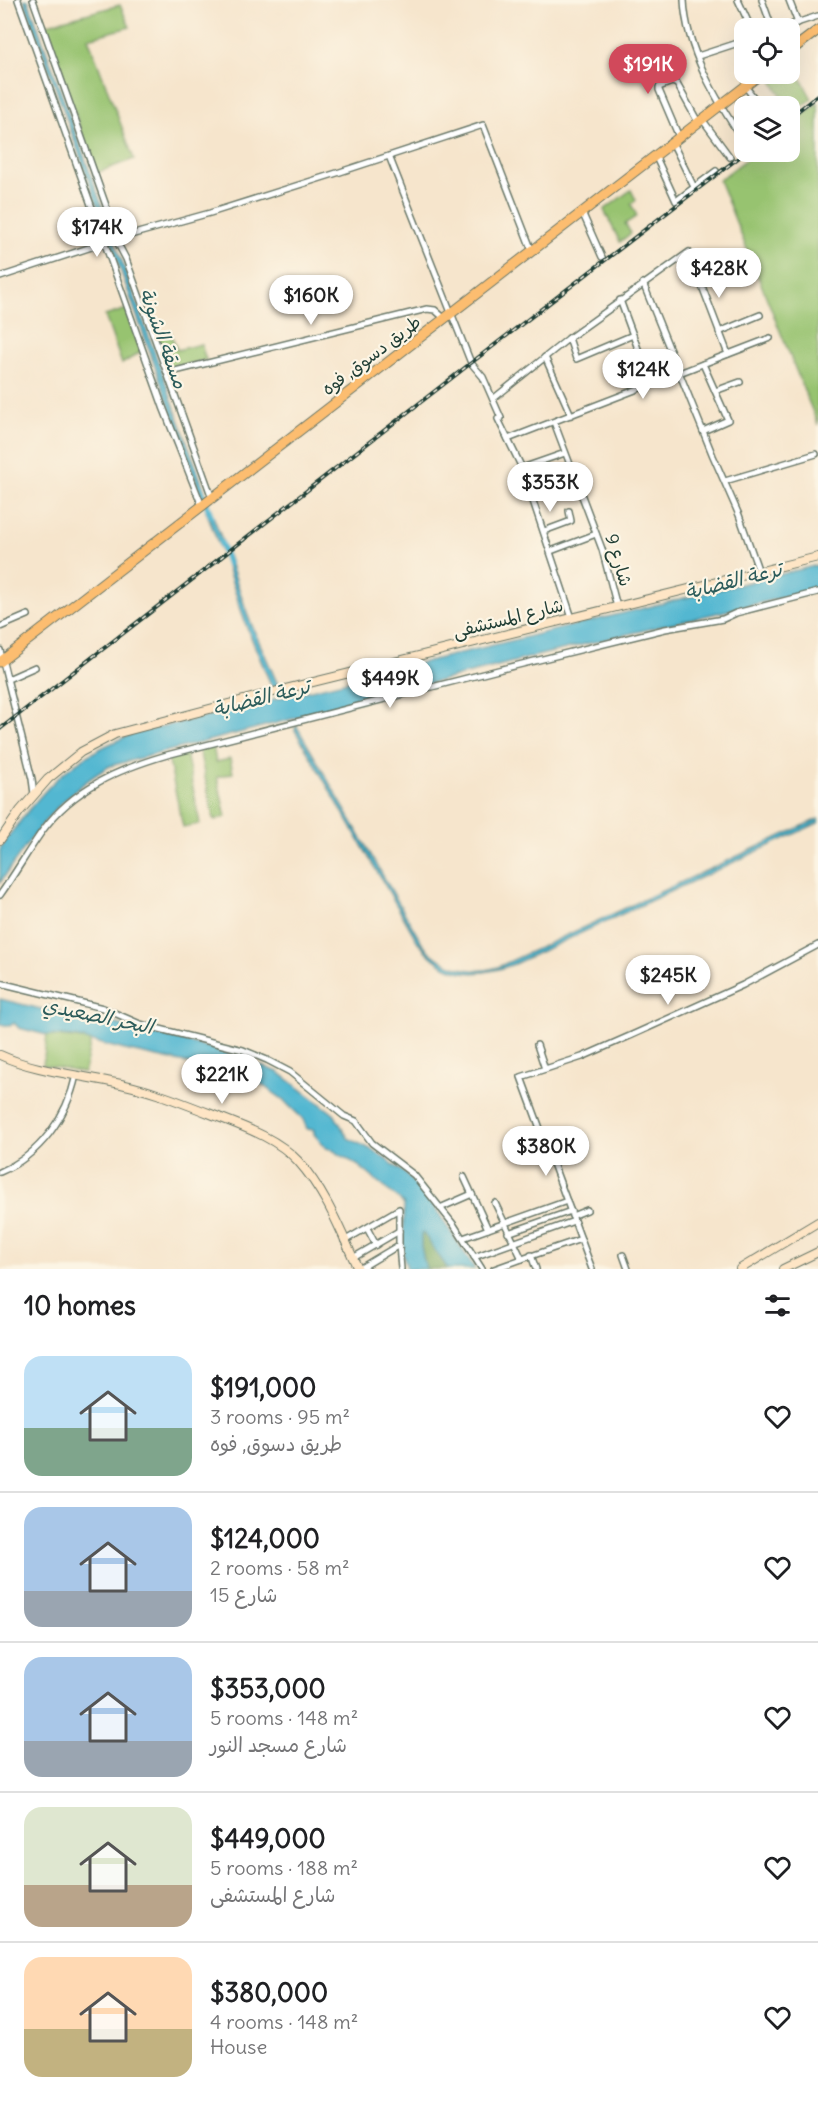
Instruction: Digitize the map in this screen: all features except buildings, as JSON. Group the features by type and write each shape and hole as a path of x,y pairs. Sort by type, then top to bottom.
{"main road":[{"path":"800,44 818,30"},
{"name":"طريق دسوق, فوه","path":"1,661 748,84"},
{"name":"شارع المستشفى","path":"0,840 34,794 64,765 81,752 125,731 818,557"},
{"path":"0,1055 33,1067 112,1082 160,1095 243,1126 276,1143 296,1159 314,1182 358,1269"},
{"path":"740,1269 818,1222"},
{"path":"783,1269 818,1252"}],"street":[{"path":"18,0 150,370 202,506"},
{"path":"33,0 116,239 124,255 212,498"},
{"path":"684,0 684,17 698,56 720,105 734,127"},
{"path":"738,0 746,18"},
{"path":"762,0 768,18"},
{"path":"789,0 796,18"},
{"path":"800,22 818,16"},
{"path":"698,56 734,44"},
{"path":"694,187 659,87 672,82 677,84 700,120 730,157"},
{"path":"745,86 752,96"},
{"path":"0,277 483,126 532,251"},
{"path":"655,155 676,201 716,171"},
{"path":"389,156 449,317 471,363 483,377 508,440 522,468 573,618"},
{"path":"582,212 602,257"},
{"path":"493,399 569,338 689,252 728,354"},
{"path":"700,284 741,267"},
{"path":"644,283 725,481 759,572"},
{"path":"620,300 651,384"},
{"path":"167,373 427,309 449,317"},
{"path":"719,332 760,315"},
{"path":"569,338 576,359 633,335"},
{"path":"508,440 770,338"},
{"path":"545,357 572,415"},
{"path":"703,364 728,420 703,431"},
{"path":"150,370 164,366"},
{"path":"715,391 740,382"},
{"path":"169,421 183,416"},
{"name":"شارع 9","path":"554,422 596,534 617,607"},
{"path":"522,468 566,453"},
{"path":"725,481 816,454"},
{"path":"530,490 574,474"},
{"path":"544,531 571,521 569,512"},
{"path":"551,551 596,534"},
{"path":"0,895 54,816 91,786 134,765 167,754 495,671 665,629 723,619 736,613 818,592"},
{"path":"0,627 28,615"},
{"path":"0,650 34,794"},
{"path":"8,679 35,668"},
{"path":"592,1269 521,1077 591,1053 714,998 818,945"},
{"path":"0,983 103,1008 137,1023 243,1050 301,1079 344,1116 356,1121 372,1143 414,1175 464,1238 482,1269"},
{"path":"537,1045 545,1069"},
{"path":"0,1172 23,1159 50,1133 63,1113 76,1076"},
{"path":"464,1177 488,1229"},
{"path":"440,1208 472,1194"},
{"path":"464,1238 567,1201"},
{"path":"495,1203 503,1224 522,1259"},
{"path":"344,1240 398,1209 400,1211 401,1269"},
{"path":"474,1257 587,1210"},
{"path":"508,1233 572,1216"},
{"path":"367,1228 376,1245"},
{"path":"352,1258 399,1231"},
{"path":"494,1269 581,1239"},
{"path":"358,1269 399,1245"},
{"path":"531,1255 536,1269"},
{"path":"623,1255 628,1269"}],"green space":[{"path":"120,5 130,27 88,38 134,159 96,173 44,25"},
{"path":"800,77 812,99 800,108 800,96 781,95 774,84 800,84"},
{"path":"818,103 818,425 719,180 743,162 800,162 800,117"},
{"path":"631,190 636,200 631,204 637,216 625,224 631,233 620,242 604,210"},
{"path":"127,309 142,351 122,364 105,316"},
{"path":"170,331 177,350 201,344 206,360 167,369 156,335"},
{"path":"213,746 216,762 230,759 233,773 217,777 226,817 214,820 199,749"},
{"path":"186,753 200,824 183,827 168,757"},
{"path":"47,1035 91,1040 84,1073 43,1065"},
{"path":"421,1234 426,1234 448,1269 426,1269 421,1247"}],"water":[{"path":"24,0 28,0 205,492 201,495"},
{"path":"210,508 225,548 221,551 206,510"},
{"path":"228,556 249,619 278,685 272,687 246,625 226,563 225,558"},
{"path":"818,565 818,587 789,596 540,655 110,766 92,777 61,803 35,833 0,883 0,851 3,844 43,793 55,780 82,759 133,734"},
{"path":"296,725 423,945 448,964 468,970 498,967 818,819 818,823 514,964 486,972 462,972 439,962 418,942 295,730"},
{"path":"0,999 45,1010 48,1006 77,1020 112,1023 215,1049 278,1072 334,1114 348,1138 376,1152 407,1175 436,1209 475,1269 448,1269 423,1233 421,1247 426,1269 407,1269 403,1254 404,1205 401,1201 359,1166 326,1148 314,1134 314,1130 307,1129 303,1119 281,1098 251,1077 75,1037 47,1035 19,1028 14,1023 10,1026 0,1024"}],"waterway":[{"name":"مسقة الشونة","path":"200,486 211,516"},
{"name":"مسقة الشونة","path":"221,543 228,564"}],"railway":[{"path":"800,109 818,95"},
{"path":"0,729 734,161"}],"water label":[{"name":"ترعة القضابة","path":"733,580"},
{"name":"ترعة القضابة","path":"261,697"},
{"name":"البحر الصعيدي","path":"98,1015"}]}
